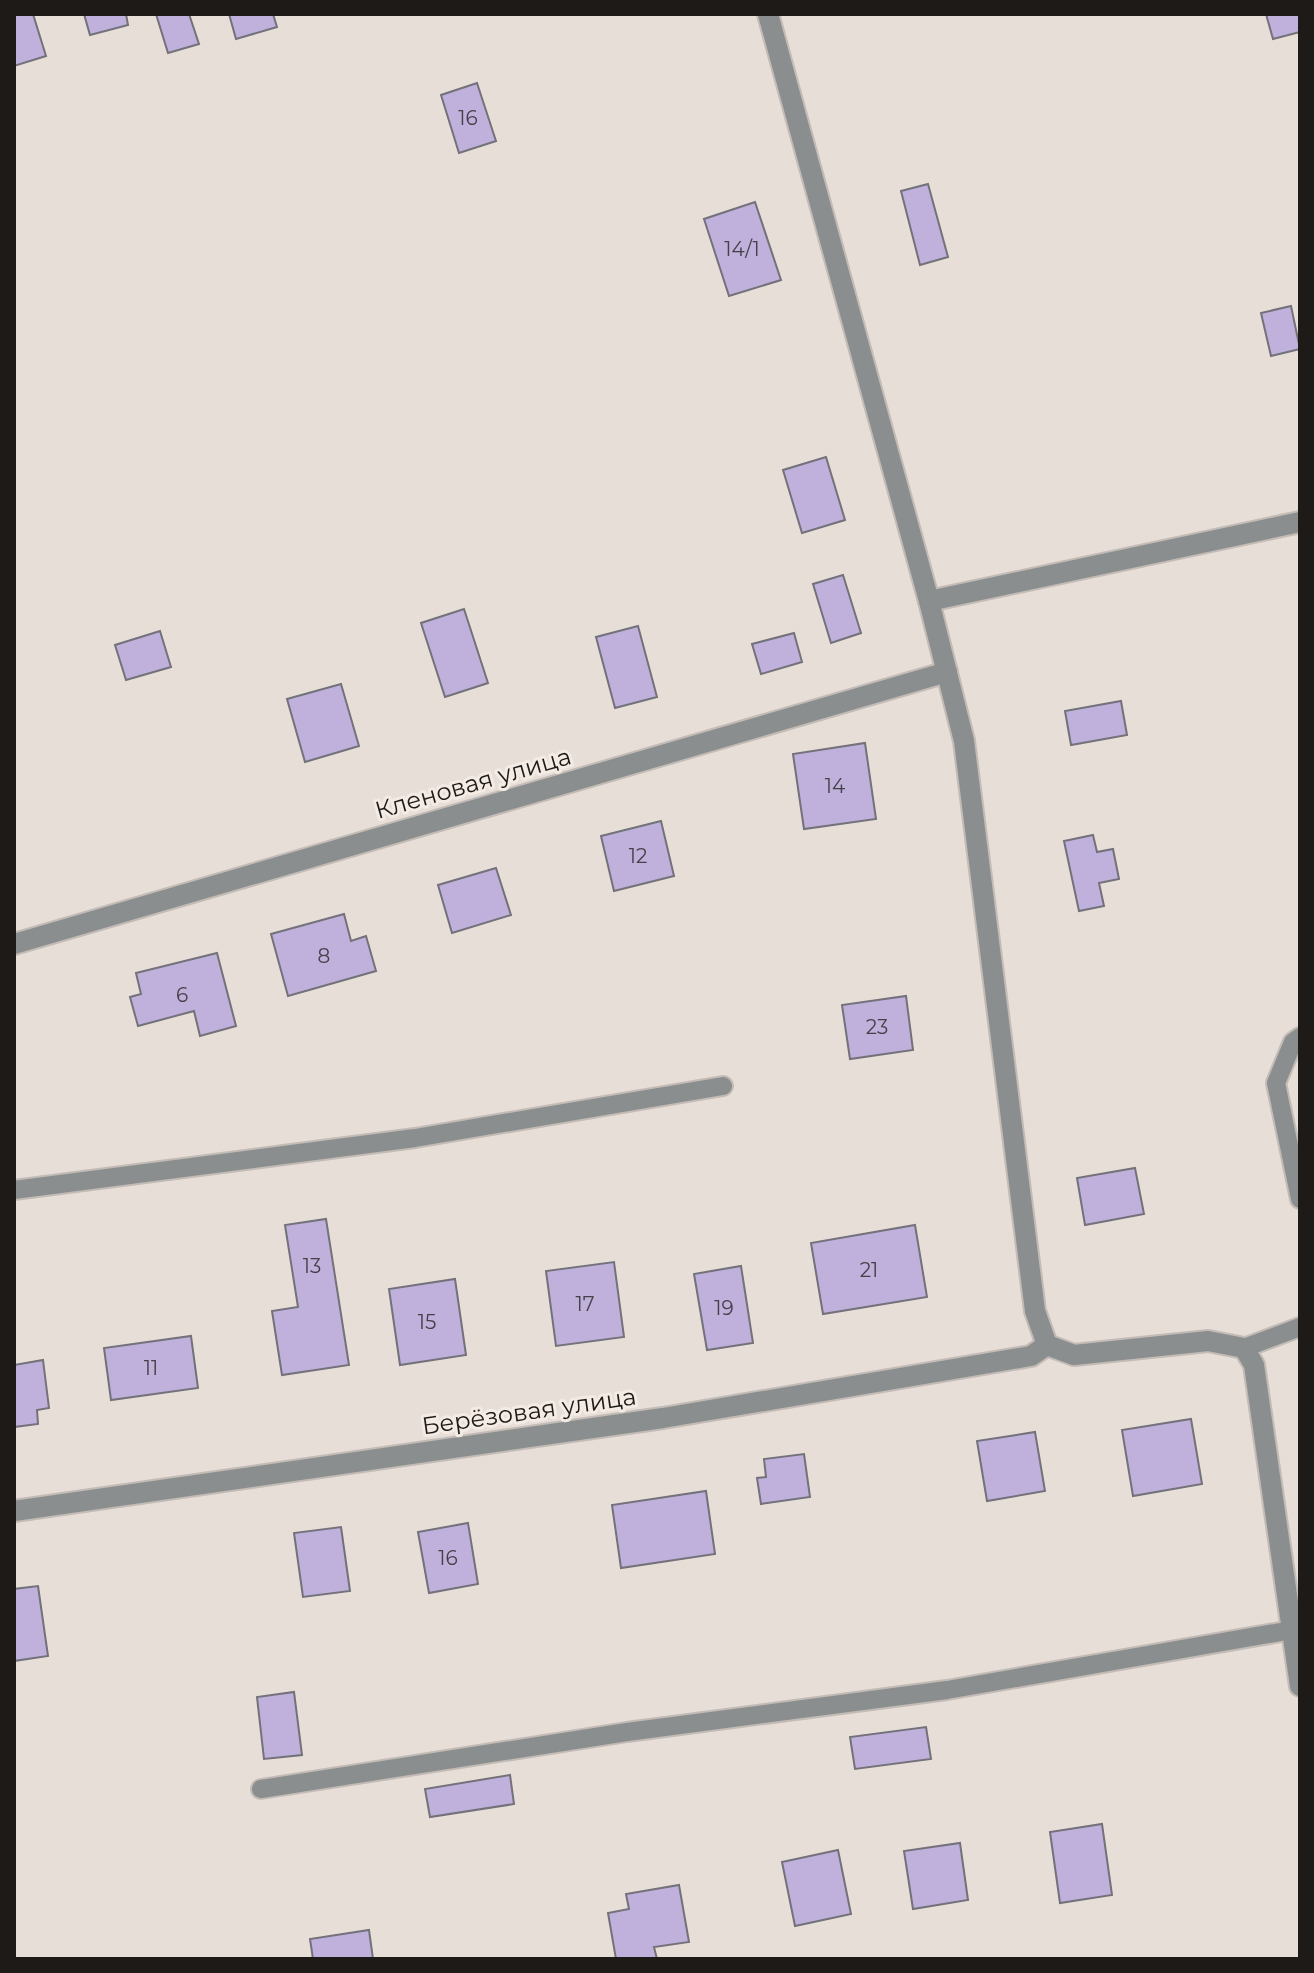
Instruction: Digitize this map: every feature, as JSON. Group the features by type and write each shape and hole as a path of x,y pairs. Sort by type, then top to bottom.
{"street":[{"path":"768,14 929,601 964,741 1035,1311 1047,1345 1074,1355 1208,1341 1244,1348 1254,1365 1300,1686"},
{"path":"929,601 1300,522"},
{"name":"Кленовая улица","path":"14,944 947,672"},
{"name":"Берёзовая улица","path":"14,1511 663,1418 1031,1356 1047,1345"}],"lane":[{"path":"1300,1037 1293,1042 1276,1083 1300,1199"},
{"path":"14,1190 415,1138 723,1086"},
{"path":"1244,1348 1299,1323"},
{"path":"261,1789 627,1732 947,1690 1292,1630"}],"building":[{"path":"14,14 33,14 46,56 14,66"},
{"path":"84,14 126,14 128,25 90,35"},
{"path":"156,14 189,14 199,44 168,53"},
{"path":"229,14 273,14 277,27 236,39"},
{"path":"1266,14 1300,14 1300,32 1273,39"},
{"path":"477,83 496,141 459,153 441,95"},
{"path":"928,184 948,257 920,265 901,191"},
{"path":"755,202 781,280 729,296 704,219"},
{"path":"1291,306 1300,349 1271,356 1261,313"},
{"path":"826,457 845,520 802,533 783,470"},
{"path":"843,575 861,633 831,643 813,584"},
{"path":"464,609 488,683 445,697 421,623"},
{"path":"638,626 657,697 615,708 596,637"},
{"path":"160,631 171,667 126,680 115,645"},
{"path":"794,633 802,662 761,674 752,644"},
{"path":"341,684 359,746 305,762 287,699"},
{"path":"1121,701 1127,735 1071,745 1065,711"},
{"path":"865,743 876,819 804,829 793,754"},
{"path":"661,821 674,876 614,891 601,836"},
{"path":"1093,835 1097,852 1113,849 1119,879 1099,883 1104,906 1079,911 1064,841"},
{"path":"496,868 511,915 452,933 438,885"},
{"path":"344,914 351,941 366,936 376,971 288,996 271,934"},
{"path":"217,953 236,1026 200,1036 194,1011 138,1026 130,997 141,994 136,973"},
{"path":"906,996 913,1050 850,1059 842,1005"},
{"path":"1135,1168 1144,1214 1085,1225 1077,1178"},
{"path":"326,1219 349,1365 282,1375 272,1311 298,1307 285,1225"},
{"path":"915,1225 927,1297 823,1314 811,1243"},
{"path":"614,1262 624,1337 556,1346 546,1271"},
{"path":"741,1266 753,1343 707,1350 694,1274"},
{"path":"455,1279 466,1355 400,1365 389,1289"},
{"path":"191,1336 198,1388 111,1400 104,1348"},
{"path":"43,1360 49,1408 37,1410 38,1424 14,1427 14,1365"},
{"path":"1191,1419 1202,1484 1133,1496 1122,1430"},
{"path":"1035,1432 1045,1491 987,1501 977,1441"},
{"path":"804,1454 810,1497 761,1504 757,1478 766,1477 764,1459"},
{"path":"706,1491 715,1554 621,1568 612,1505"},
{"path":"468,1523 478,1584 429,1593 418,1532"},
{"path":"341,1527 350,1591 303,1597 294,1533"},
{"path":"38,1586 48,1656 14,1661 14,1589"},
{"path":"294,1692 302,1755 264,1759 257,1697"},
{"path":"926,1727 931,1759 855,1769 850,1737"},
{"path":"510,1775 514,1804 430,1817 425,1789"},
{"path":"1102,1824 1112,1895 1060,1903 1050,1832"},
{"path":"960,1843 968,1900 913,1909 904,1851"},
{"path":"838,1850 851,1914 795,1926 782,1862"},
{"path":"679,1885 689,1942 654,1947 657,1959 616,1959 608,1913 629,1909 626,1894"},
{"path":"369,1930 373,1959 313,1959 310,1939"}]}
